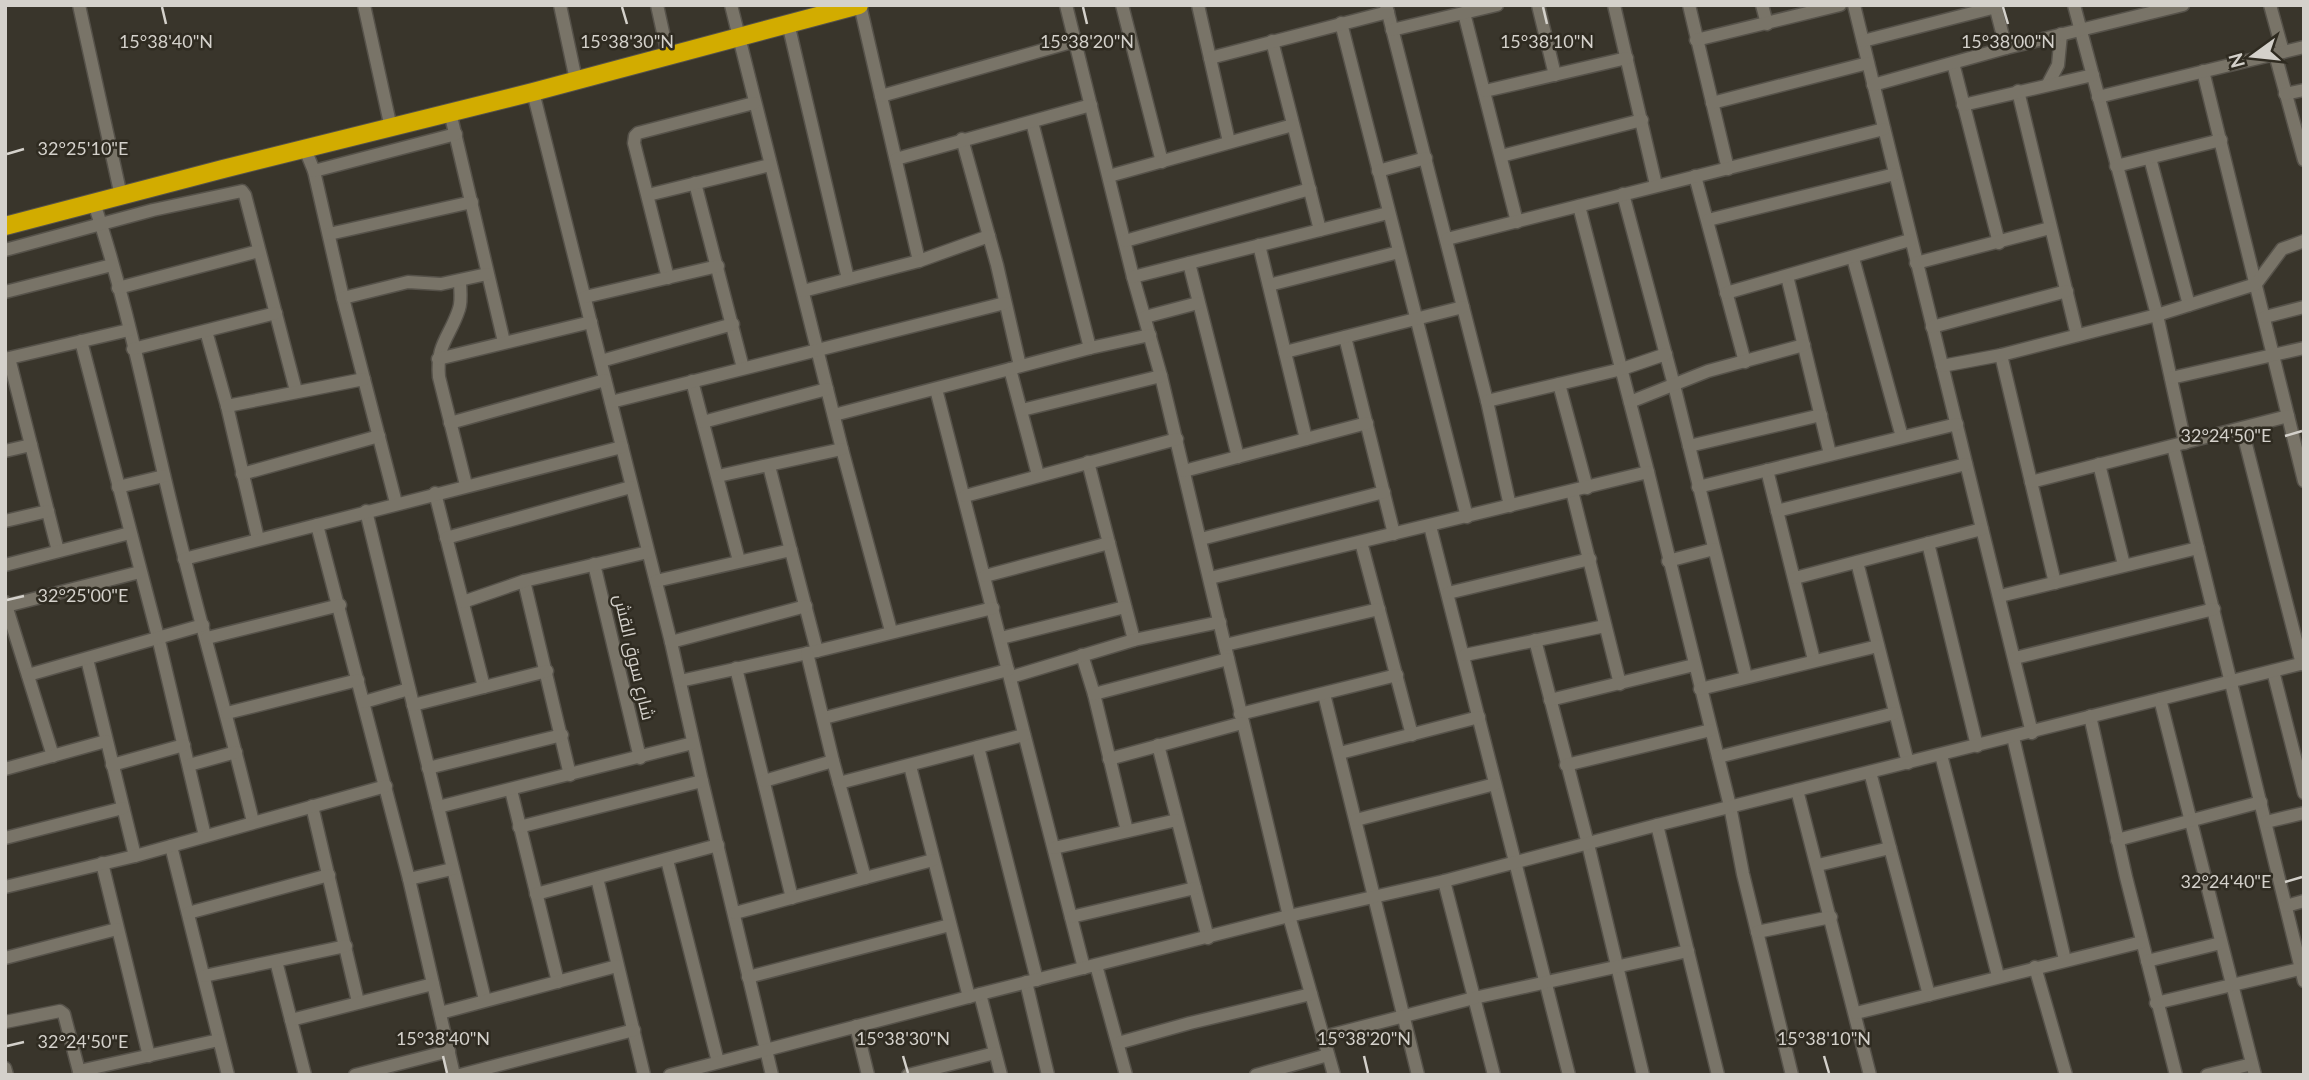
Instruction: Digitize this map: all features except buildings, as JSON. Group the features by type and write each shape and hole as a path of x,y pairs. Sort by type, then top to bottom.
{"highway":[{"path":"5,226 533,92 788,23 806,12 859,5"}],"street":[{"path":"79,5 121,196"},
{"path":"364,5 391,128"},
{"path":"560,5 576,80"},
{"path":"657,5 668,55"},
{"path":"731,5 842,449 891,631"},
{"path":"859,5 919,261"},
{"path":"1066,5 1133,277 1177,439 1289,916 1334,1075"},
{"path":"1122,5 1162,162"},
{"path":"1198,5 1229,142"},
{"path":"1392,30 1497,5"},
{"path":"1538,5 1555,75"},
{"path":"1614,5 1656,185"},
{"path":"1689,5 1727,169"},
{"path":"1762,5 1767,24"},
{"path":"1696,40 1840,5"},
{"path":"1854,5 2032,733"},
{"path":"2074,5 2157,315 2171,378 2179,445 2198,548 2303,972 2231,984 2157,1003"},
{"path":"1874,85 2006,48 2183,5"},
{"path":"2270,5 2285,94 2304,160"},
{"path":"1863,41 1996,6 2006,48"},
{"path":"1210,58 1387,8 1447,239 1510,506"},
{"path":"1464,13 1517,222"},
{"path":"788,23 848,279"},
{"path":"1341,23 1468,517"},
{"path":"2048,84 2057,65 2062,34"},
{"path":"881,96 1075,41"},
{"path":"1272,41 1320,230"},
{"path":"2098,97 2304,47"},
{"path":"1485,91 1627,58"},
{"path":"1712,103 1868,63"},
{"path":"1953,63 1999,243"},
{"path":"2203,71 2304,481"},
{"path":"1963,105 2093,75"},
{"path":"2285,94 2304,90"},
{"path":"2018,91 2077,335"},
{"path":"533,92 671,642 772,1075"},
{"path":"668,278 634,143 635,136 754,103"},
{"path":"896,159 1091,105"},
{"path":"450,112 504,342"},
{"path":"1501,156 1642,120"},
{"path":"1032,122 1090,348"},
{"path":"1108,176 1293,125"},
{"path":"1447,239 1884,129"},
{"path":"314,171 456,134"},
{"path":"962,139 1005,303 1022,410 1038,475"},
{"path":"2116,166 2221,140"},
{"path":"305,149 314,171 343,298 396,503"},
{"path":"1378,171 1426,158"},
{"path":"2150,158 2189,305"},
{"path":"648,195 770,166"},
{"path":"223,169 230,193"},
{"path":"1708,220 1895,174"},
{"path":"1695,176 1745,362"},
{"path":"695,183 743,368"},
{"path":"1125,240 1310,189"},
{"path":"5,250 153,210 244,192 296,391"},
{"path":"1623,194 1674,384 1746,677"},
{"path":"329,234 472,202"},
{"path":"94,203 129,330 184,559 227,713 253,822"},
{"path":"1579,206 1718,757 1756,932 1792,1075"},
{"path":"1133,277 1388,213"},
{"path":"1916,263 2050,228"},
{"path":"803,291 919,261 989,236"},
{"path":"1727,293 1910,240"},
{"path":"1942,366 2001,355 2157,315 2256,284 2282,249 2304,242"},
{"path":"1259,245 1306,439"},
{"path":"118,288 259,251"},
{"path":"1269,285 1399,252"},
{"path":"1853,258 1902,437"},
{"path":"1189,263 1238,457"},
{"path":"5,292 112,265"},
{"path":"585,297 718,266"},
{"path":"343,298 408,282 442,284 487,274"},
{"path":"1787,276 1830,454"},
{"path":"460,281 459,310 438,359 439,377 466,485"},
{"path":"1933,327 2067,291"},
{"path":"611,402 1005,303"},
{"path":"1145,317 1198,303"},
{"path":"1285,352 1463,307"},
{"path":"2265,317 2304,307"},
{"path":"133,349 276,313"},
{"path":"438,359 591,321"},
{"path":"601,361 733,324"},
{"path":"58,551 7,359 129,330"},
{"path":"206,331 227,406 258,539"},
{"path":"834,415 1090,348 1150,335"},
{"path":"1345,337 1394,534"},
{"path":"81,341 158,637 205,836"},
{"path":"1630,402 1709,371 1804,345"},
{"path":"2171,378 2304,348"},
{"path":"1487,401 1622,369 1666,354"},
{"path":"2001,355 2055,583"},
{"path":"1022,410 1161,376"},
{"path":"227,406 364,379"},
{"path":"450,423 605,380"},
{"path":"692,381 739,561"},
{"path":"1559,384 1587,488"},
{"path":"936,388 1072,917 1118,1043 1126,1075"},
{"path":"703,422 827,389"},
{"path":"1689,446 1821,415"},
{"path":"2031,482 2288,416"},
{"path":"1184,471 1367,423"},
{"path":"1698,487 1957,424"},
{"path":"670,1075 975,995 1289,916 1444,881 1730,806 2032,733 2303,663 2242,429"},
{"path":"242,474 379,436"},
{"path":"965,496 1177,439"},
{"path":"5,452 32,445"},
{"path":"184,559 622,447"},
{"path":"718,476 842,449"},
{"path":"1088,462 1134,640"},
{"path":"1777,511 1966,464"},
{"path":"2099,464 2124,565"},
{"path":"769,466 806,606 833,761 865,878"},
{"path":"1767,470 1814,660"},
{"path":"1210,579 1648,472"},
{"path":"118,487 164,476"},
{"path":"446,538 631,487"},
{"path":"1572,491 1619,684"},
{"path":"1201,539 1384,492"},
{"path":"435,493 484,687"},
{"path":"5,521 48,510"},
{"path":"366,511 485,1000"},
{"path":"317,525 386,786 454,1075"},
{"path":"1430,526 1465,655 1569,1075"},
{"path":"1795,578 1982,529"},
{"path":"5,565 130,533"},
{"path":"1361,542 1412,734"},
{"path":"985,576 1109,543"},
{"path":"1928,543 1977,746"},
{"path":"2000,596 2198,548"},
{"path":"1668,561 1714,549"},
{"path":"656,581 790,550"},
{"path":"463,602 524,581 648,552"},
{"path":"1448,593 1590,559"},
{"path":"1857,562 1908,763"},
{"name":"شارع سوق القش","path":"594,564 640,758"},
{"path":"53,756 43,716 6,604 140,572"},
{"path":"524,581 570,775"},
{"path":"207,638 340,605"},
{"path":"671,642 806,606"},
{"path":"1000,638 1125,607"},
{"path":"680,681 993,608"},
{"path":"1225,645 1379,609"},
{"path":"2015,658 2214,609"},
{"path":"824,718 1009,674 1134,640 1220,622"},
{"path":"28,675 203,625"},
{"path":"1465,655 1605,626"},
{"path":"1535,640 1588,844 1643,1075"},
{"path":"1700,689 1878,646"},
{"path":"1082,655 1127,831"},
{"path":"87,659 135,856"},
{"path":"1094,694 1228,659"},
{"path":"1550,700 1694,664"},
{"path":"736,668 792,898"},
{"path":"413,705 547,671"},
{"path":"2273,671 2304,793"},
{"path":"1109,758 1397,675"},
{"path":"227,713 358,680"},
{"path":"364,702 409,689"},
{"path":"1324,694 1418,1075"},
{"path":"2160,699 2254,1070 2207,1075"},
{"path":"1718,757 1895,713"},
{"path":"2090,716 2117,840 2176,1075"},
{"path":"1340,753 1479,717"},
{"path":"1566,765 1711,730"},
{"path":"428,768 562,735"},
{"path":"839,783 1024,735"},
{"path":"2013,737 2065,960"},
{"path":"5,769 106,741"},
{"path":"438,807 693,743"},
{"path":"112,765 184,745"},
{"path":"1158,745 1208,938"},
{"path":"978,747 1002,831 1048,1075"},
{"path":"188,765 236,752"},
{"path":"1941,755 1998,976"},
{"path":"764,781 833,761"},
{"path":"910,766 950,925 1001,1075"},
{"path":"1870,772 1929,995"},
{"path":"519,827 702,781"},
{"path":"1356,820 1495,784"},
{"path":"5,887 135,856 386,786"},
{"path":"511,790 558,982"},
{"path":"1797,790 1856,1013 1868,1074"},
{"path":"2117,840 2261,802"},
{"path":"312,806 358,1002"},
{"path":"5,838 123,808"},
{"path":"2266,822 2304,813"},
{"path":"1054,848 1177,820"},
{"path":"1657,825 1718,1075"},
{"path":"536,894 718,845"},
{"path":"171,846 228,1075"},
{"path":"1818,865 1890,848"},
{"path":"667,860 718,1062"},
{"path":"735,913 933,860"},
{"path":"102,863 149,1056"},
{"path":"409,879 452,869"},
{"path":"188,913 329,875"},
{"path":"597,878 644,1075"},
{"path":"1444,881 1494,1075"},
{"path":"1072,917 1195,888"},
{"path":"2286,906 2304,901"},
{"path":"1756,932 1831,916"},
{"path":"748,976 950,925"},
{"path":"5,958 117,929"},
{"path":"1856,1013 2142,942"},
{"path":"2147,961 2221,943"},
{"path":"204,976 346,946"},
{"path":"1323,1037 1616,965 1688,951"},
{"path":"276,961 305,1075"},
{"path":"440,1013 617,966"},
{"path":"2035,967 2066,1075"},
{"path":"291,1020 433,985"},
{"path":"1118,1043 1311,993"},
{"path":"5,1022 60,1011 64,1014 80,1073 219,1040"},
{"path":"856,1026 868,1075"},
{"path":"460,1075 634,1030"},
{"path":"355,1075 449,1051"},
{"path":"908,1075 995,1053"},
{"path":"1265,1073 1328,1055"},
{"path":"5,1068 7,1075"}]}
